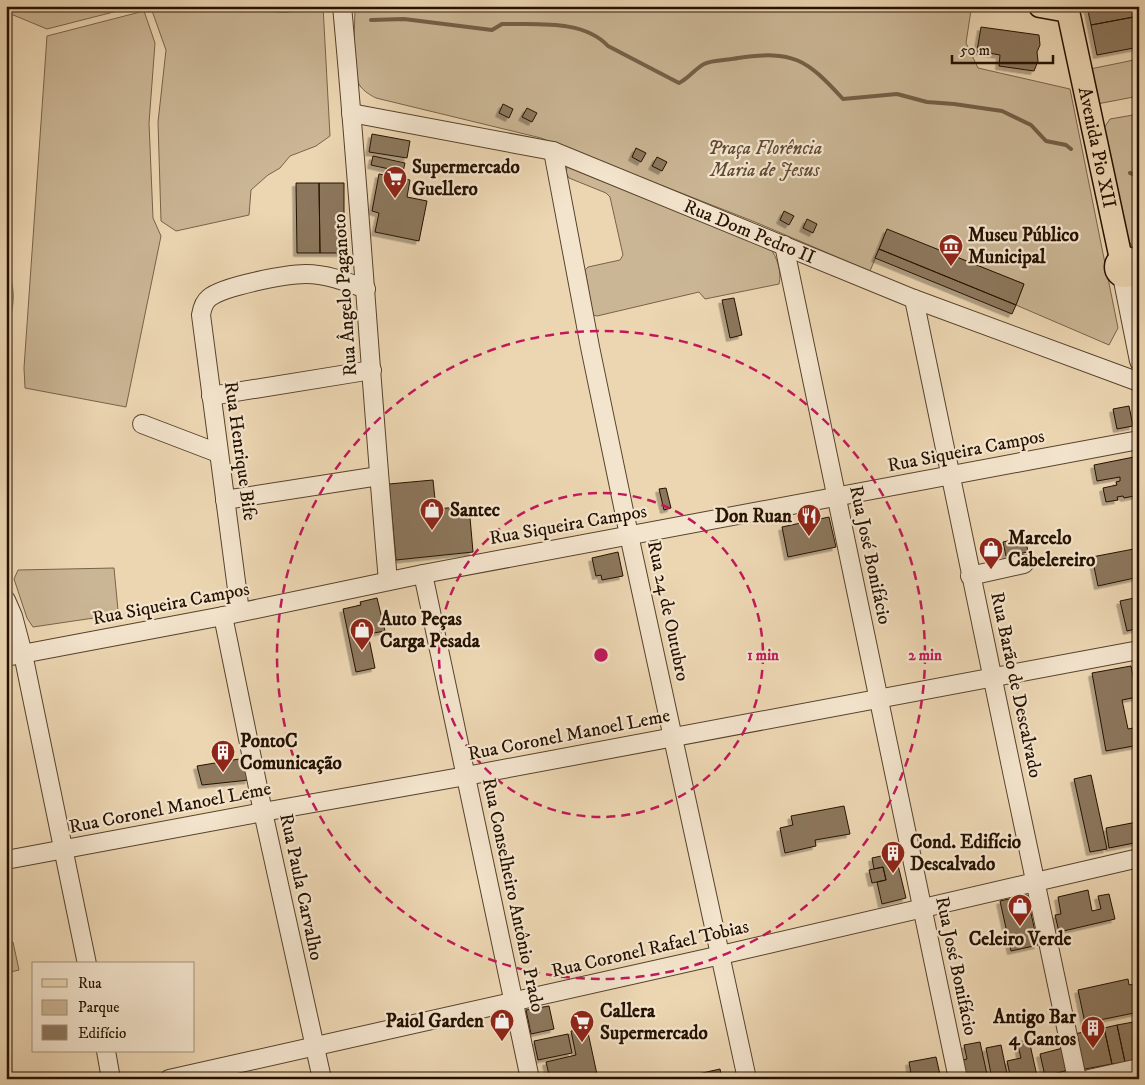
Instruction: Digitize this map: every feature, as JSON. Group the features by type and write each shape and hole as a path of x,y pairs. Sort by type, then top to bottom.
{"main road":[{"path":"1040,6 1068,9"},
{"name":"Avenida Pio XII","path":"1068,9 1129,269"}],"street":[{"name":"Rua Ângelo Paganoto","path":"342,6 388,581"},
{"name":"Rua Dom Pedro II","path":"352,113 553,151 914,299 1139,382"},
{"name":"Rua 24 de Outubro","path":"553,151 590,347 629,535 747,1079"},
{"name":"Rua José Bonifácio","path":"784,245 958,1079"},
{"name":"Avenida Pio XII","path":"1129,269 1139,361"},
{"name":"Rua Henrique Bife","path":"231,614 225,500 201,315 203,306 209,298 235,287 271,278 306,274 334,277 366,289"},
{"name":"Rua Barão de Descalvado","path":"914,299 970,576 993,676 1077,1079"},
{"path":"211,396 372,370"},
{"path":"142,424 218,452"},
{"name":"Rua Siqueira Campos","path":"15,656 423,574 1139,440"},
{"path":"225,500 379,476"},
{"path":"970,576 1024,564"},
{"name":"Rua Conselheiro Antônio Prado","path":"423,574 530,1079"},
{"path":"6,600 13,616 15,656 64,849 87,962"},
{"name":"Rua Paula Carvalho","path":"231,614 263,812 322,1079"},
{"path":"6,639 15,656"},
{"name":"Rua Coronel Manoel Leme","path":"6,860 1139,650"},
{"name":"Rua Coronel Rafael Tobias","path":"170,1079 721,955 1139,858"},
{"path":"106,1052 111,1079"},
{"path":"1089,1079 1139,1068"}],"green space":[{"path":"6,6 137,6 47,29 6,12"},
{"path":"147,6 323,6 330,136 316,146 290,156 280,168 268,175 251,190 249,215 176,231 161,221 158,122 166,50 151,8"},
{"name":"Praça Florência Maria de Jesus","path":"355,6 948,6 971,10 966,43 978,68 1070,89 1118,328 1109,345 1016,305 1024,284 887,230 870,271 755,222 541,138 376,98 360,86 357,79 354,59"},
{"path":"144,11 155,43 149,123 153,218 161,236 126,407 25,388 24,368 47,36"},
{"path":"1139,59 1139,96 1097,104 1090,69"},
{"path":"1139,114 1139,252 1134,249 1122,231 1102,131 1110,119"},
{"path":"567,167 770,248 778,265 779,284 705,299 699,292 597,316 593,315 585,270 588,267 620,260 623,255 610,197 606,193 569,178 566,173"},
{"path":"6,267 12,283 13,299 11,316 6,332"},
{"path":"114,568 118,610 114,615 33,627 27,618 14,579 18,570"},
{"path":"13,942 19,970 6,973 6,943"}],"building":[{"path":"1087,6 1139,6 1139,16 1091,25"},
{"path":"1139,16 1139,47 1097,55 1091,25"},
{"path":"981,27 1039,35 1038,61 1034,71 999,66 1000,55 977,51"},
{"path":"503,104 513,109 509,118 499,113"},
{"path":"527,108 537,113 532,122 522,117"},
{"path":"372,134 410,141 407,158 369,152"},
{"path":"636,148 646,153 641,162 632,157"},
{"path":"373,156 405,163 403,172 371,165"},
{"path":"657,157 667,162 662,171 652,166"},
{"path":"379,174 410,180 407,197 427,201 419,241 375,232 379,213 372,211"},
{"path":"296,183 319,183 320,253 297,253"},
{"path":"319,183 344,183 344,253 320,253"},
{"path":"784,211 794,216 789,225 780,220"},
{"path":"807,219 817,224 813,233 803,228"},
{"name":"Museu Público Municipal","path":"887,229 1024,284 1016,305 879,249"},
{"path":"879,249 1016,305 1012,314 875,258"},
{"path":"734,298 742,335 730,338 722,300"},
{"path":"1129,406 1133,426 1117,429 1113,409"},
{"path":"1139,456 1139,495 1124,498 1123,496 1117,497 1118,500 1106,502 1103,488 1117,485 1116,482 1120,481 1120,477 1097,481 1094,465"},
{"name":"Santec","path":"433,480 436,509 469,506 473,552 396,560 389,484"},
{"path":"666,488 671,508 664,510 659,489"},
{"name":"Don Ruan","path":"829,517 836,547 788,557 782,527"},
{"path":"1025,537 1028,552 1006,556 1003,542"},
{"path":"1139,548 1139,577 1098,586 1092,557"},
{"path":"618,552 623,576 602,580 601,575 596,576 592,558"},
{"path":"1139,597 1139,628 1127,631 1120,601"},
{"name":"Auto Peças Carga Pesada","path":"377,598 385,631 368,634 375,668 356,672 343,609 361,605 360,602"},
{"path":"1131,666 1137,697 1122,700 1128,729 1139,727 1139,745 1106,751 1092,673"},
{"name":"PontoC Comunicação","path":"245,758 249,780 202,785 197,766"},
{"path":"1091,775 1107,849 1090,852 1074,779"},
{"path":"844,806 850,834 815,840 816,846 785,853 780,828 793,825 791,816"},
{"path":"1137,822 1139,842 1109,848 1106,828"},
{"name":"Cond. Edifício Descalvado","path":"895,853 906,898 882,904 877,882 886,880 883,867 874,869 872,858"},
{"path":"883,867 886,880 872,883 869,870"},
{"path":"1088,890 1092,911 1101,909 1098,896 1109,894 1115,919 1059,932 1055,915 1061,914 1058,897"},
{"name":"Celeiro Verde","path":"1027,895 1038,945 1011,951 1000,901"},
{"path":"1128,979 1129,985 1134,984 1139,1012 1085,1023 1078,990"},
{"path":"549,1006 554,1029 531,1034 526,1010"},
{"path":"1139,1021 1139,1059 1125,1062 1117,1025"},
{"path":"1117,1025 1125,1062 1112,1064 1104,1028"},
{"name":"Callera Supermercado","path":"587,1028 598,1079 550,1079 546,1062 576,1055 571,1031"},
{"name":"Antigo Bar 4 Cantos","path":"1104,1028 1112,1064 1085,1069 1081,1064 1074,1034"},
{"path":"568,1034 572,1053 538,1060 534,1041"},
{"path":"1029,1040 1037,1076 1011,1079 1007,1061 1021,1058 1017,1042"},
{"path":"980,1042 988,1079 967,1079 963,1060 967,1059 964,1045"},
{"path":"1001,1045 1008,1079 992,1079 986,1048"},
{"path":"1063,1048 1067,1066 1065,1071 1045,1076 1040,1054"},
{"path":"936,1057 941,1079 912,1079 909,1062"},
{"path":"720,1069 722,1079 699,1079 698,1074"}],"waterway":[{"path":"261,6 285,11 309,6"},
{"path":"371,20 404,19 492,30 502,24 544,24 572,27 598,37 608,46 679,83 701,66 711,62 757,56 773,55 786,57 798,60 808,66 843,99 897,94 927,102 1002,111 1031,125 1046,141 1066,145 1071,149"},
{"path":"1130,173 1139,176"}],"place":[{"name":"Supermercado Guellero","path":"395,199"},
{"name":"Museu Público Municipal","path":"951,267"},
{"name":"Santec","path":"432,531"},
{"name":"Don Ruan","path":"809,537"},
{"name":"Marcelo Cabelereiro","path":"991,570"},
{"name":"Auto Peças Carga Pesada","path":"362,651"},
{"name":"PontoC Comunicação","path":"223,773"},
{"name":"Cond. Edifício Descalvado","path":"893,874"},
{"name":"Celeiro Verde","path":"1020,927"},
{"name":"Paiol Garden","path":"502,1042"},
{"name":"Callera Supermercado","path":"582,1043"},
{"name":"Antigo Bar 4 Cantos","path":"1093,1049"}]}
